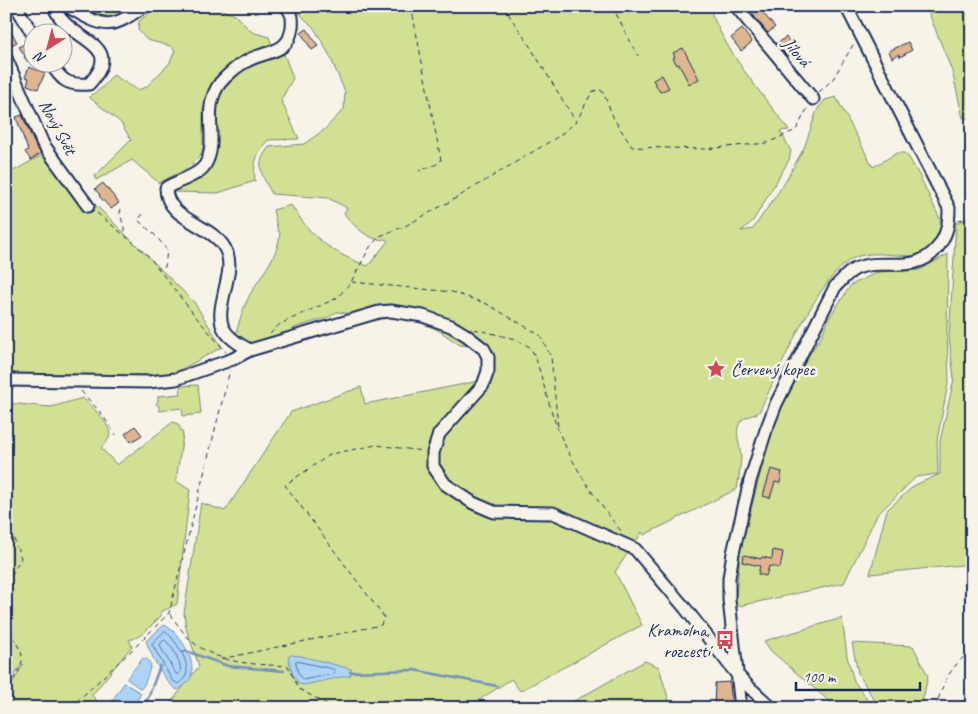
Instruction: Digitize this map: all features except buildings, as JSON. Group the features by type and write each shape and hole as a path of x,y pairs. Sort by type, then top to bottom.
{"street":[{"path":"16,6 25,22"},
{"path":"54,6 63,22"},
{"path":"70,6 90,20 116,24 125,20 144,6"},
{"path":"250,350 237,343 227,334 220,323 221,306 229,273 227,253 214,236 181,214 170,204 166,195 166,188 196,173 205,165 210,147 210,108 220,83 246,61 285,46 291,35 293,21 291,12 286,6"},
{"name":"Jílová","path":"743,6 739,10 813,99"},
{"path":"741,708 735,672 728,600 729,578 750,482 776,404 835,287 856,269 870,266 913,264 925,260 941,243 949,221 949,208 846,6"},
{"path":"56,72 65,82 78,85 89,84 103,65 102,53 92,42 72,30"},
{"name":"Nový Svět","path":"6,58 43,144 88,206"},
{"path":"6,380 149,382 176,379 233,359 250,350 379,312 391,311 423,316 451,326 484,349 488,357 488,371 483,385 439,434 433,453 433,466 445,484 473,503 494,512 553,513 635,549 685,608 735,672 772,708"}],"path":[{"path":"411,6 442,160 418,171"},
{"path":"503,6 576,122"},
{"path":"612,6 638,56"},
{"path":"263,346 270,333 280,324 337,298 351,282 370,247 380,236 407,225 458,197 559,136 576,122 592,92 598,88 604,92 614,118 632,147 705,149 767,143 796,130 813,99 833,79 860,34"},
{"path":"70,708 141,642 169,613 233,359 196,317 146,253 88,206"},
{"path":"121,209 120,213 125,232 123,234"},
{"path":"143,214 138,220 156,236 167,250 165,267 158,268"},
{"path":"949,221 972,218"},
{"path":"351,282 452,292 487,304 540,335 551,357 559,430"},
{"path":"471,328 515,339 530,347 535,356 559,430 575,465 606,512 624,534"},
{"path":"78,381 81,391 101,413 116,435"},
{"path":"221,659 381,625 384,617 285,485 330,454 376,445 433,453"},
{"path":"6,533 14,539 21,558 6,585"},
{"path":"169,613 197,646 221,659 233,662 288,666 299,689 334,708"},
{"path":"6,629 17,643 23,656 23,663 6,690"},
{"path":"936,708 946,680 955,667 972,651"}],"green space":[{"path":"80,6 137,6 115,19 108,20 96,17"},
{"path":"160,6 212,6 235,15 252,32 269,37 272,45 218,77 209,92 203,110 203,148 199,157 188,168 159,183 132,160 96,180 95,176 131,140 121,123 89,97 102,88 113,75 138,90 146,87 169,64 175,51 170,46 147,40 138,30 139,21"},
{"path":"292,6 709,6 724,39 734,55 789,130 780,131 791,151 789,160 753,221 741,231 753,229 784,184 804,148 817,110 825,100 836,97 873,167 897,153 904,153 908,156 942,223 939,234 933,244 919,254 913,256 866,255 859,256 844,264 815,300 801,324 759,412 745,418 739,425 737,434 741,457 737,489 644,535 642,532 615,572 642,625 520,691 511,679 467,708 167,708 199,666 186,628 184,613 201,503 225,511 291,412 361,387 365,404 479,381 483,371 481,356 476,347 460,345 438,330 414,320 337,312 329,317 294,328 293,335 251,346 235,339 247,300 277,248 280,233 273,210 291,205 299,217 323,243 343,255 368,266 388,241 374,238 362,232 344,213 347,208 328,198 272,194 263,176 261,170 262,159 269,147 304,144 324,130 344,109 345,92 329,54 314,28"},
{"path":"926,6 972,6 972,118 963,118 952,71"},
{"path":"284,54 293,78 281,100 299,139 268,140 256,159 254,169 255,181 218,193 173,192 177,188 205,174 215,155 216,99 233,77 244,68"},
{"path":"44,154 194,302 222,347 175,373 140,375 6,373 6,175"},
{"path":"972,217 972,564 870,574 887,510 915,485 940,474 940,441 954,379 949,338 956,223"},
{"path":"948,254 947,336 949,379 937,440 938,474 916,477 877,515 844,583 735,607 740,553 770,435 797,373 821,337 829,318 851,285 878,272 920,270"},
{"path":"198,385 201,414 183,416 182,408 159,411 159,406 156,404 158,396 181,394 180,386"},
{"path":"83,398 105,422 110,433 108,440 101,448 117,465 173,422 178,424 183,434 176,481 190,490 177,604 161,612 161,616 146,631 138,637 129,640 132,646 92,695 102,708 6,708 6,693 24,664 19,668 6,688 6,403 51,407"},
{"path":"842,618 847,656 854,681 873,708 837,708 771,651 764,641"},
{"path":"852,643 913,646 928,676 921,708 879,708 858,673"},
{"path":"645,661 659,667 671,708 562,708"}],"water":[{"path":"164,625 174,632 184,644 192,665 192,674 186,684 178,690 164,676 146,641"},
{"path":"291,655 351,669 351,675 304,685 299,684 293,675 288,657"},
{"path":"143,658 148,660 151,665 141,689 127,678"},
{"path":"124,683 141,693 134,708 123,708 112,701"}],"waterway":[{"path":"184,652 186,651 228,666 284,671"},
{"path":"142,708 148,698 160,666"},
{"path":"350,672 414,670 497,686"}],"place":[{"name":"Červený kopec","path":"716,369"},
{"name":"Kramolna, rozcestí","path":"725,640"}]}
